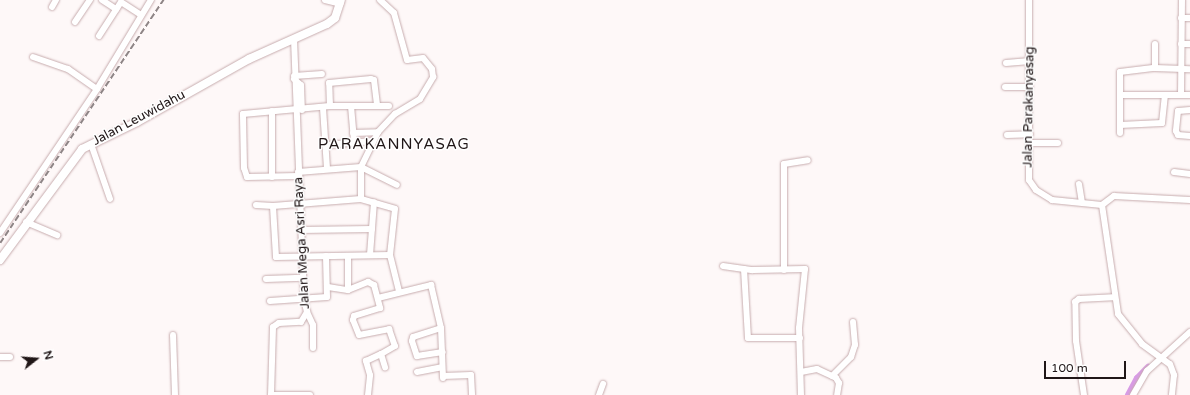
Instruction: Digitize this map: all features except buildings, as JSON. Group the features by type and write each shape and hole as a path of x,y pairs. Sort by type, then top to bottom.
{"street":[{"path":"52,7 56,0"},
{"path":"74,22 90,0"},
{"path":"102,0 116,10"},
{"path":"0,233 97,89 141,15 152,0"},
{"path":"325,0 341,2"},
{"path":"361,199 361,167 378,132 395,114 420,99 433,77 432,69 423,58 407,60 394,13 380,0"},
{"name":"Jalan Parakanyasag","path":"1029,0 1030,144 1028,168 1031,185 1052,200 1102,205"},
{"path":"1181,95 1182,0"},
{"path":"99,36 122,1 141,15"},
{"name":"Jalan Leuwidahu","path":"0,260 73,158 91,144 137,122 249,59 294,40 321,26 335,18 341,2"},
{"path":"1181,18 1190,18"},
{"name":"Jalan Mega Asri Raya","path":"271,395 273,327 280,323 303,321 307,312 304,299 302,258 298,174 299,111 294,78 294,40"},
{"path":"1155,44 1155,68"},
{"path":"1181,44 1190,44"},
{"path":"33,57 68,69 97,89"},
{"path":"1006,63 1030,61"},
{"path":"1120,133 1120,95 1122,70 1155,68 1181,70 1190,69"},
{"path":"294,78 322,74"},
{"path":"330,106 329,83 371,79 374,80 377,106"},
{"path":"1005,87 1030,87"},
{"path":"1120,95 1190,95"},
{"path":"1120,125 1162,123 1165,95"},
{"path":"389,106 330,106 299,111 246,112 243,116 245,173 249,178 272,177 327,169 361,167 397,185"},
{"path":"351,106 354,143"},
{"path":"323,108 327,144 327,169"},
{"path":"1190,110 1178,111 1176,131 1178,135 1190,136"},
{"path":"272,111 272,177"},
{"path":"353,133 378,132"},
{"path":"1007,136 1030,134"},
{"path":"327,144 373,141"},
{"path":"1030,144 1058,143"},
{"path":"91,144 110,199"},
{"path":"784,270 784,164 808,160"},
{"path":"1174,172 1190,174"},
{"path":"1079,184 1082,202"},
{"path":"1172,395 1173,370 1162,357 1154,354 1123,322 1113,297 1102,205 1114,196 1190,200"},
{"path":"256,205 272,206 361,199 374,202 396,212 390,255 399,291"},
{"path":"370,255 374,202"},
{"path":"272,206 274,254 302,258 390,255"},
{"path":"26,222 57,235"},
{"path":"301,230 372,229"},
{"path":"270,301 325,298 328,287 326,256"},
{"path":"348,256 348,290"},
{"path":"723,266 744,269 805,269 800,338 801,395"},
{"path":"744,269 748,338 800,338"},
{"path":"266,279 303,278"},
{"path":"328,287 348,290 370,282 378,298 379,309 352,318 359,335 389,329 395,346 366,361 370,375 368,395"},
{"path":"378,298 399,291 431,285 441,328 443,377 470,375 472,395"},
{"path":"1084,395 1076,341 1075,302 1079,299 1113,297"},
{"path":"307,312 313,325 313,348"},
{"path":"832,376 850,359 854,348 853,322"},
{"path":"441,328 413,337 412,341 417,356 443,352"},
{"path":"1133,395 1147,371 1190,332"},
{"path":"173,335 176,395"},
{"path":"381,354 386,368"},
{"path":"0,357 10,357"},
{"path":"417,372 442,367"},
{"path":"801,372 817,368 832,376 838,381 837,395"},
{"path":"599,395 603,384"},
{"path":"271,395 310,395"}],"waterway":[{"path":"1128,395 1137,378 1148,367"}],"railway":[{"path":"0,243 163,0"}],"district":[{"name":"PARAKANNYASAG","path":"394,145"}]}
